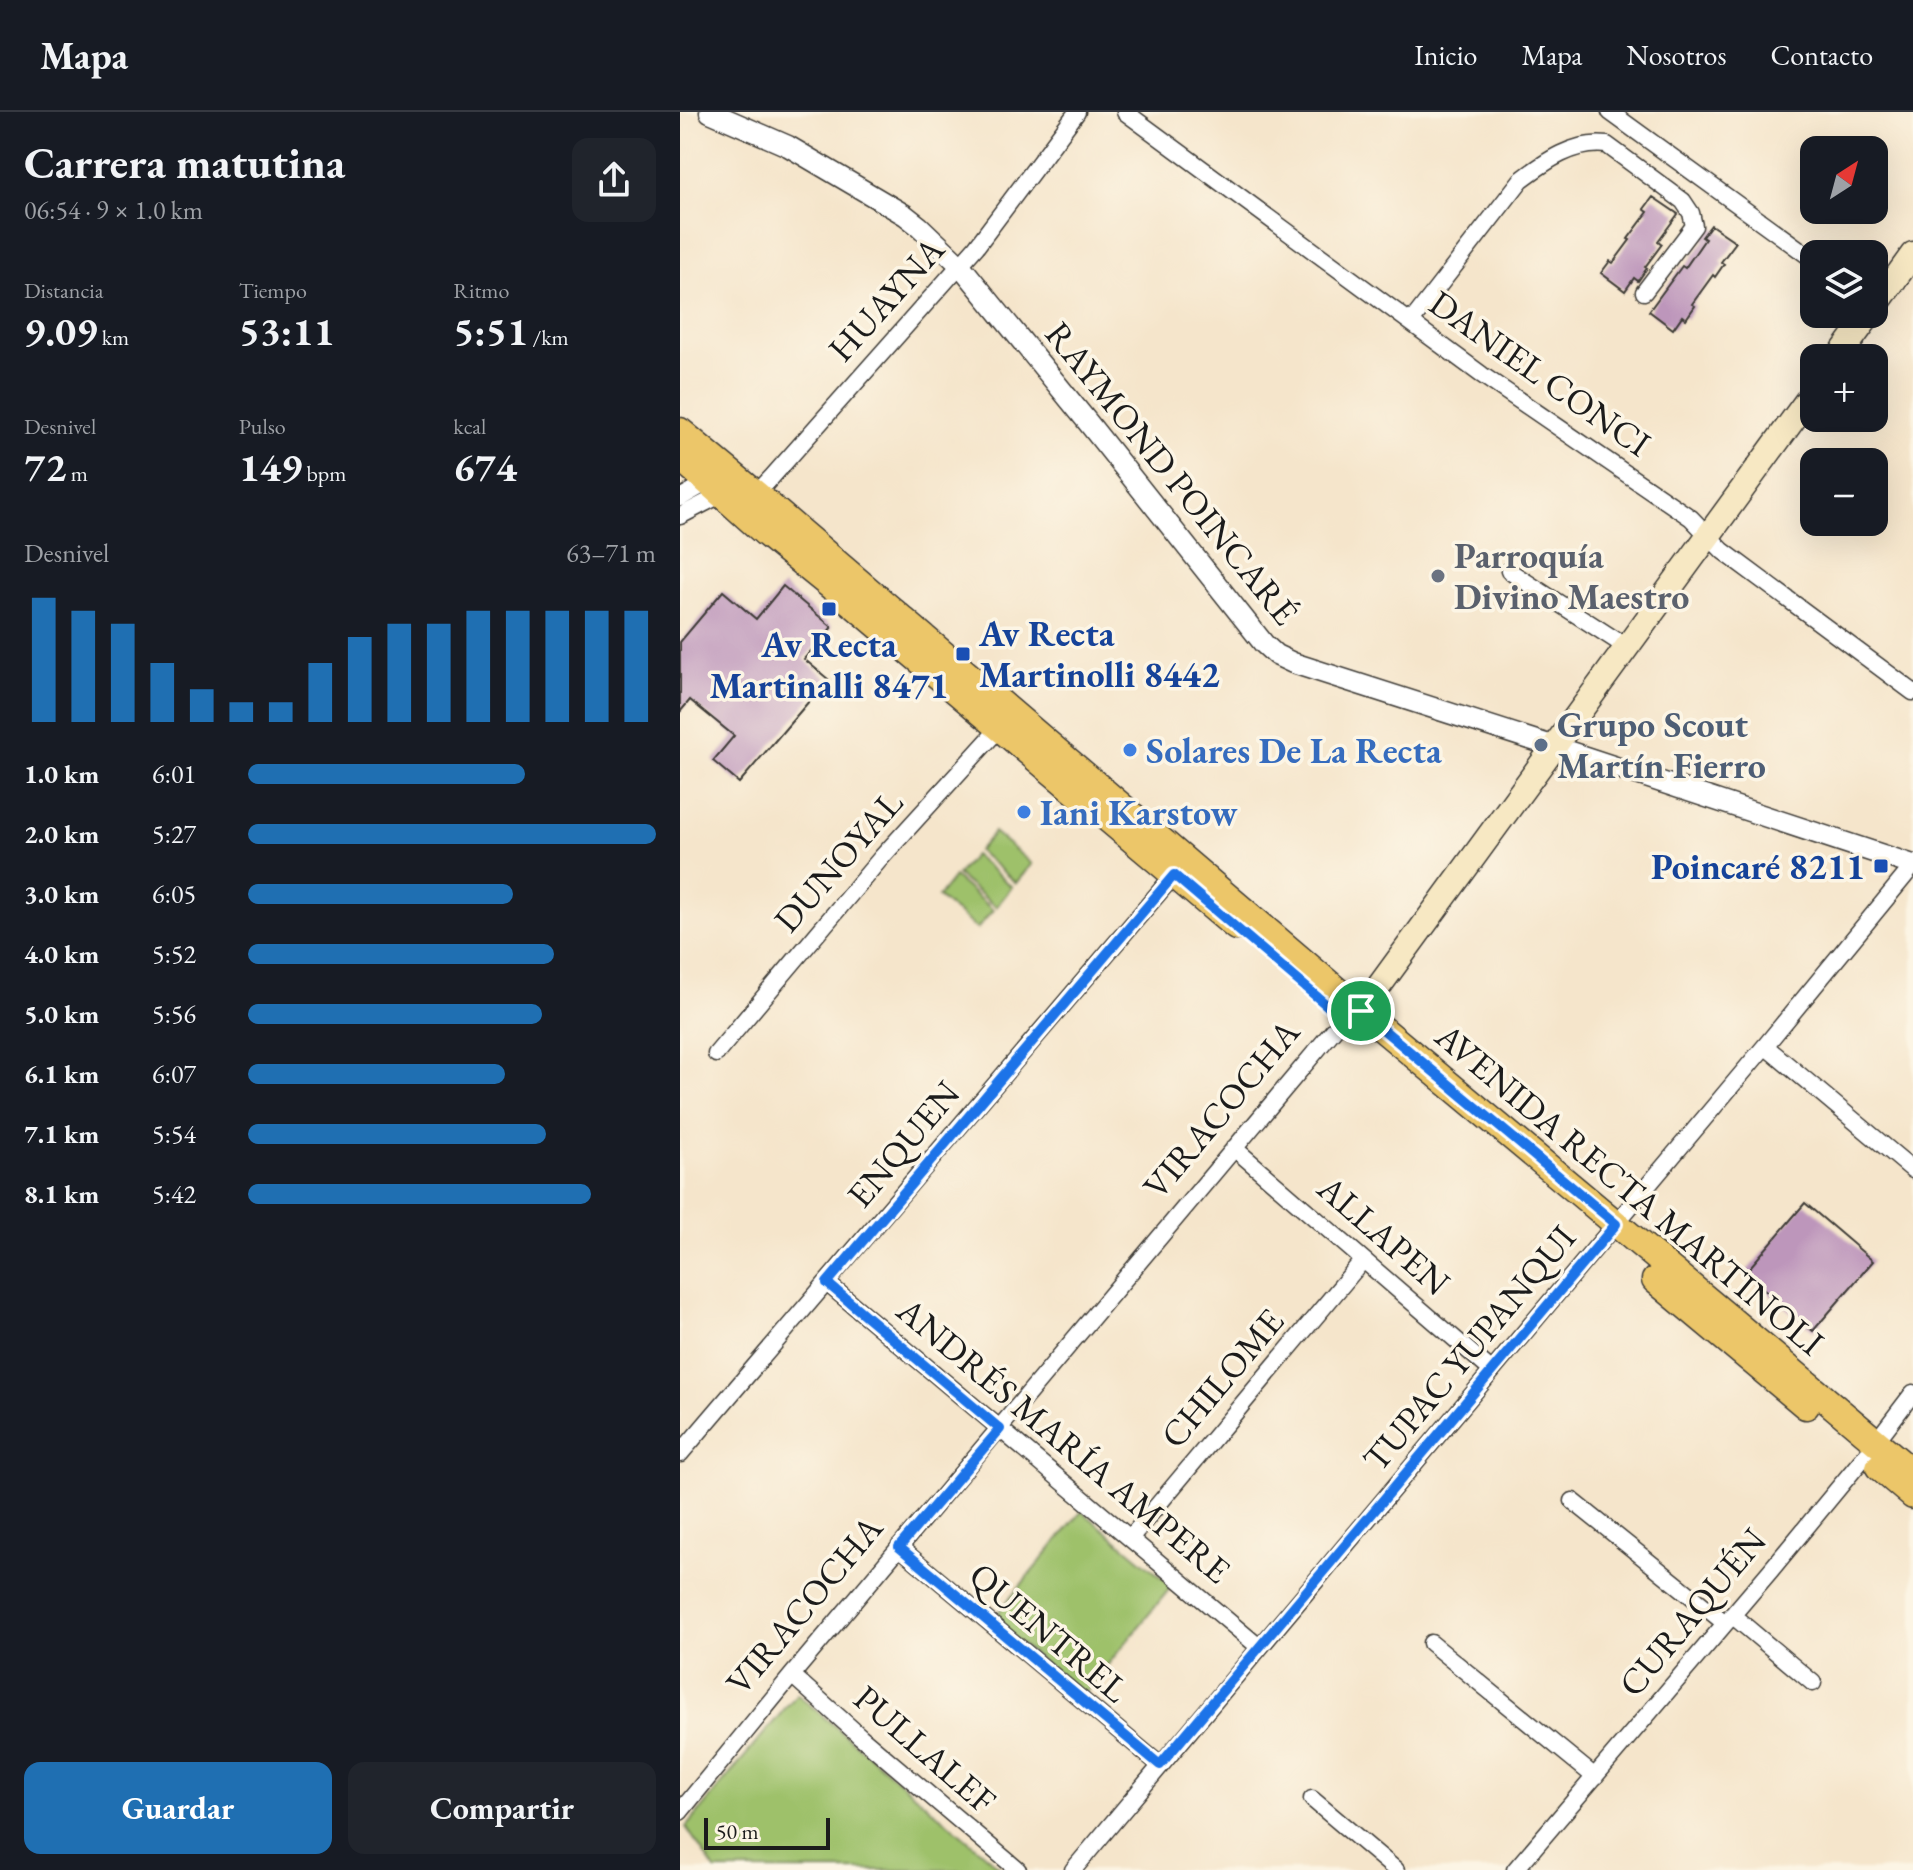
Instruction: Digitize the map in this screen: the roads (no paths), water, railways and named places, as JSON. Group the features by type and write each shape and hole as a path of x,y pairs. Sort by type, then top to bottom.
{"main road":[{"path":"1888,289 1913,255"},
{"name":"VIRACOCHA","path":"1352,1015 1555,747 1800,410"},
{"name":"AVENIDA RECTA MARTINOLI","path":"680,431 708,455 765,533 1006,721 1870,1448 1913,1496"},
{"name":"AVENIDA RECTA MARTINOLI","path":"680,457 830,558 1174,875 1352,1015"},
{"name":"AVENIDA RECTA MARTINOLI","path":"1870,1448 1913,1473"}],"street":[{"name":"RAYMOND POINCARÉ","path":"710,112 788,146 905,215 960,265 1276,655 1913,866"},
{"name":"HUAYNA","path":"730,489 960,265 1077,112"},
{"name":"DANIEL CONCI","path":"1125,112 1482,375 1691,518 1723,551 1913,692"},
{"path":"1610,112 1800,250"},
{"path":"1411,322 1521,180 1544,162 1567,151 1596,143 1607,145 1683,201 1691,213 1694,226 1644,292"},
{"path":"680,498 730,489"},
{"path":"680,516 730,489"},
{"path":"1509,571 1628,648"},
{"name":"DUNOYAL","path":"716,1054 881,858 1006,721"},
{"name":"TUPAC YUPANQUI","path":"1073,1870 1913,866"},
{"name":"ENQUEN","path":"680,1454 1174,875"},
{"name":"VIRACOCHA","path":"680,1812 1234,1148 1352,1015"},
{"path":"1765,1046 1913,1170"},
{"name":"ALLAPEN","path":"1234,1148 1492,1371"},
{"name":"CHILOME","path":"1131,1537 1363,1260"},
{"name":"ANDRÉS MARÍA AMPERE","path":"827,1283 1259,1647"},
{"name":"CURAQUÉN","path":"1515,1870 1729,1619 1913,1393"},
{"path":"1573,1501 1813,1683"},
{"name":"QUENTREL","path":"899,1547 1160,1765"},
{"path":"1431,1643 1595,1777"},
{"name":"PULLALEF","path":"792,1675 1018,1870"},
{"path":"1312,1799 1396,1870"}],"place":[{"name":"Parroquía Divino Maestro","path":"1438,576"},
{"name":"Av Recta Martinalli 8471","path":"829,609"},
{"name":"Av Recta Martinolli 8442","path":"963,654"},
{"name":"Grupo Scout Martín Fierro","path":"1541,745"},
{"name":"Solares De La Recta","path":"1130,750"},
{"name":"Iani Karstow","path":"1024,812"},
{"name":"Poincaré 8211","path":"1881,866"}]}
